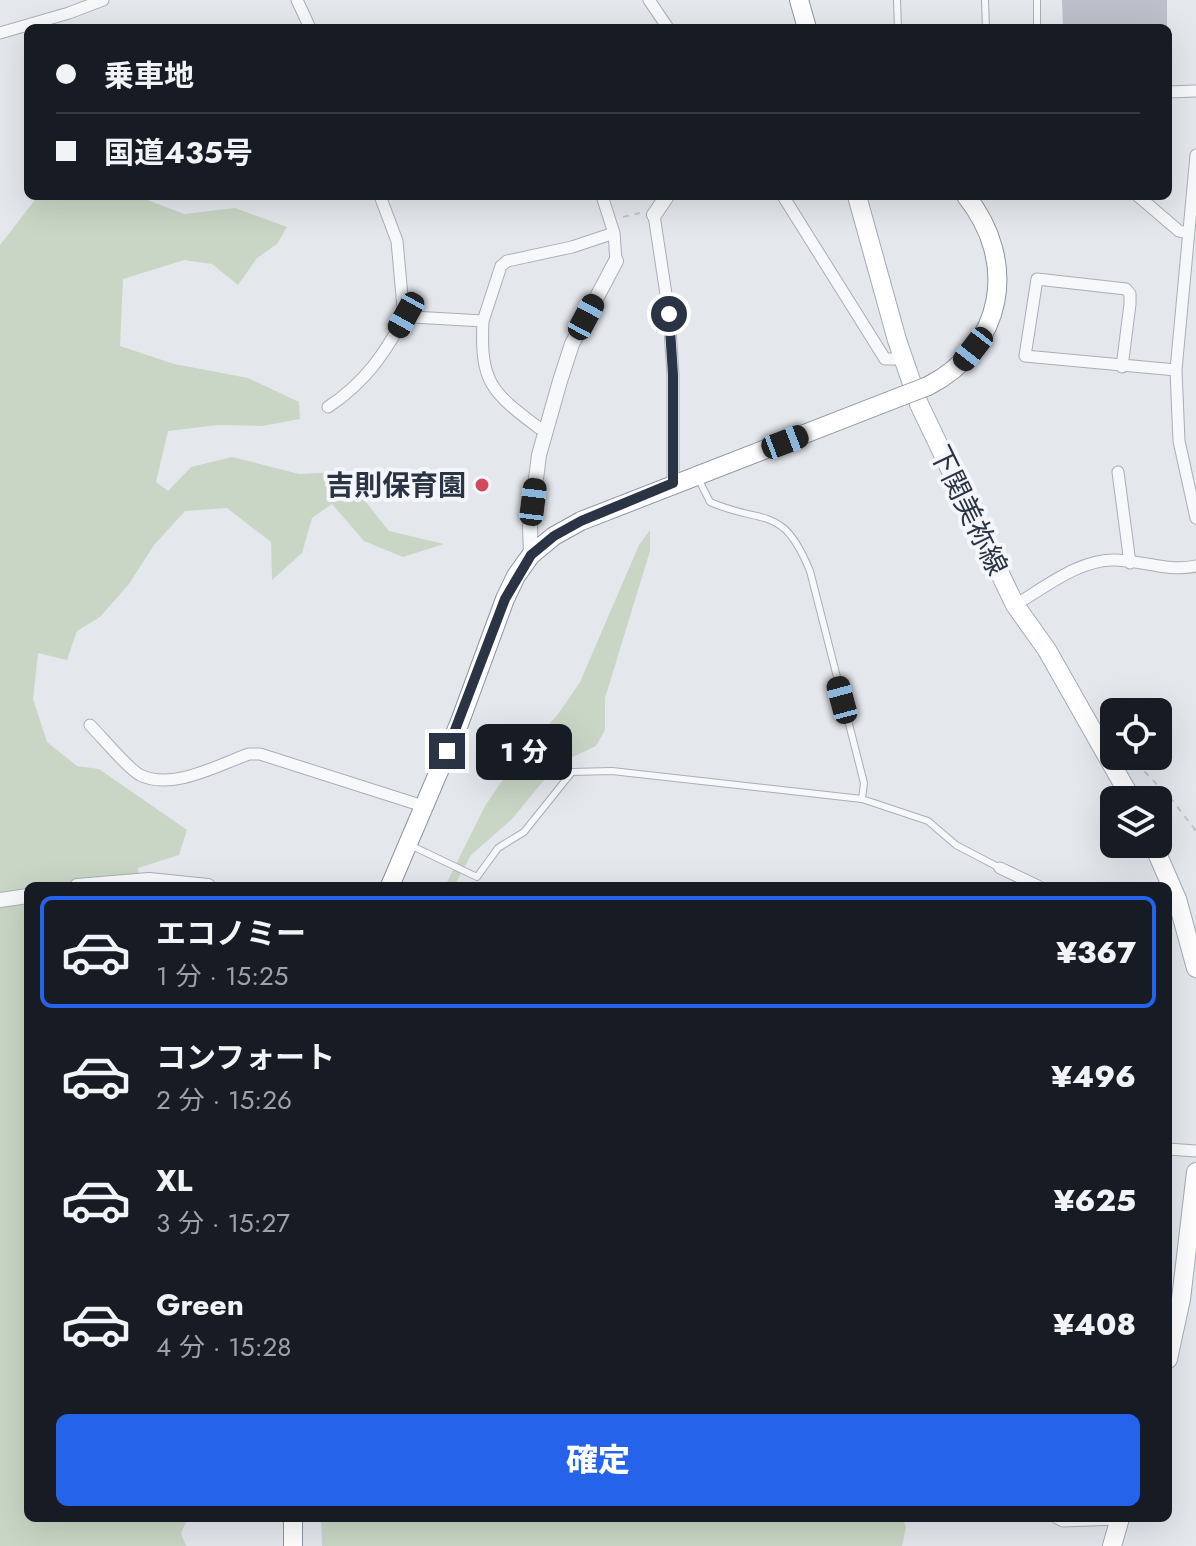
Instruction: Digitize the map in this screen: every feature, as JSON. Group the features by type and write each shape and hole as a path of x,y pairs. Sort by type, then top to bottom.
{"main road":[{"path":"799,0 806,24"},
{"name":"下関美祢線","path":"858,200 919,404 1015,605 1047,650 1125,786"},
{"path":"392,882 459,724 505,599 531,555 554,536 581,521 945,377 961,363 982,335 995,306 998,278 995,248 979,212 969,200"},
{"path":"1159,858 1170,882"},
{"path":"1172,888 1196,968"},
{"path":"1172,1341 1181,1299 1196,1172"},
{"path":"293,1522 293,1546"},
{"path":"1112,1546 1118,1522"}],"street":[{"path":"31,24 103,0"},
{"path":"297,0 308,24"},
{"path":"649,0 665,24"},
{"path":"0,33 24,26"},
{"path":"1172,92 1196,91"},
{"path":"1196,155 1176,370 1179,441 1196,518"},
{"path":"328,407 353,391 369,373 385,353 406,315 397,241 382,200"},
{"path":"531,555 530,526 539,455 546,430 572,344 616,261 614,233 603,200"},
{"path":"664,200 654,215 669,314 673,375 673,483"},
{"path":"786,200 885,359 904,359"},
{"path":"1143,200 1179,231 1188,233"},
{"path":"546,430 539,428 499,396 485,368 483,321 501,266 507,261 572,247 614,233"},
{"path":"1122,367 1130,304 1130,294 1126,289 1037,279 1025,356 1122,367 1176,370"},
{"path":"406,315 483,321"},
{"path":"1118,472 1130,563"},
{"path":"1015,605 1100,560 1159,568 1196,566"},
{"path":"90,725 138,774 161,781 249,754 260,754 423,806"},
{"path":"1000,868 1030,882"},
{"path":"125,882 169,882"},
{"path":"0,900 24,897"},
{"path":"1172,1149 1196,1151"}],"lane":[{"path":"897,0 898,24"},
{"path":"985,0 986,24"},
{"path":"1037,0 1037,24"},
{"path":"697,476 710,502 776,522 790,532 802,551 810,571 864,783 862,799"},
{"path":"475,882 498,848 524,832 572,772 612,771 862,799 928,821 956,845 1000,868"},
{"path":"407,843 477,877"}],"path":[{"path":"610,220 646,212 654,215"},
{"path":"1118,771 1128,767 1141,768 1173,801 1196,831"}],"green space":[{"path":"35,200 147,200 184,214 235,208 287,227 277,244 257,258 238,285 212,264 184,260 123,279 120,346 174,364 248,378 299,402 300,419 262,426 218,425 168,431 156,482 168,491 191,467 232,457 299,474 359,471 361,496 389,531 444,544 403,557 364,541 332,504 312,518 302,553 272,580 271,542 227,508 185,511 154,545 129,584 100,617 77,631 67,660 38,653 33,699 47,742 77,766 99,769 187,830 179,855 138,868 140,882 24,882 24,1522 186,1522 181,1533 186,1546 0,1546 0,245"},
{"path":"650,530 650,551 605,698 605,730 596,746 566,760 549,774 512,819 471,855 456,882 447,882 485,806 508,772 558,714 580,682 639,545"},
{"path":"321,1522 904,1522 906,1527 902,1546 322,1546"}],"building":[{"path":"1062,0 1167,0 1167,24 1063,24"}],"place":[{"name":"吉則保育園","path":"482,485"}],"route":[{"path":"447,751 505,599 531,555 554,536 581,521 673,483 673,375 669,314"}]}
